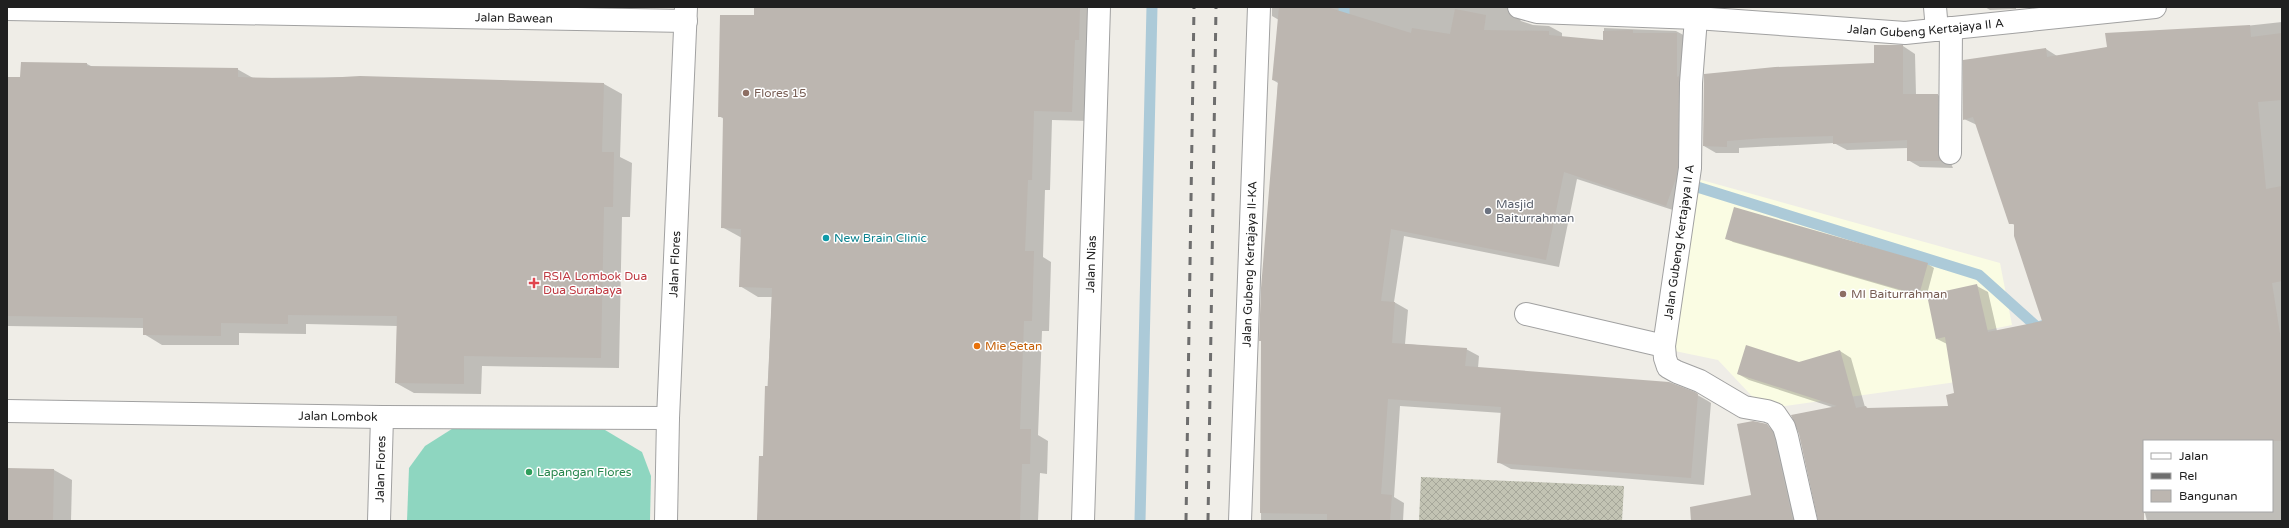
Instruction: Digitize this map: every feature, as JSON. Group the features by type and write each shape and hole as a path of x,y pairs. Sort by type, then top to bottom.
{"street":[{"name":"Jalan Nias","path":"1083,521 1099,7"},
{"name":"Jalan Gubeng Kertajaya II-KA","path":"1240,521 1259,7"},
{"path":"1935,7 1944,29 1950,153"},
{"name":"Jalan Gubeng Kertajaya II A","path":"1528,10 1708,15 1905,33 2155,7"},
{"name":"Jalan Bawean","path":"7,9 686,14"},
{"name":"Jalan Flores","path":"666,521 668,418 686,14"},
{"name":"Jalan Gubeng Kertajaya II A","path":"1708,15 1691,83 1690,168 1664,346 1665,358 1668,367 1677,372 1700,381 1744,407 1768,411 1778,418 1784,427 1787,437 1806,521"},
{"path":"1526,314 1664,346"},
{"name":"Jalan Lombok","path":"7,411 382,417 668,418"},
{"name":"Jalan Flores","path":"379,521 382,417"}],"shaded area":[{"name":"MI Baiturrahman","path":"1698,179 2000,263 2012,325 1983,331 1992,377 1764,409 1718,360 1670,350"},
{"path":"1421,477 1624,486 1622,521 1419,521"}],"green space":[{"name":"Lapangan Flores","path":"455,427 605,430 642,452 651,476 650,521 407,521 409,468 425,446"}],"building":[{"path":"754,7 1080,7 1079,40 1075,40 1072,112 1034,111 1032,180 1028,180 1025,251 1034,251 1032,321 1024,321 1020,429 1031,429 1030,464 1022,464 1020,521 757,521 759,456 763,456 765,386 768,386 772,288 739,287 741,229 721,228 723,117 718,117 720,15 754,15"},
{"path":"1279,7 1327,7 1411,33 1412,28 1450,34 1455,9 1486,15 1484,30 1549,31 1549,35 1603,40 1603,31 1633,30 1633,33 1677,33 1677,77 1679,76 1678,167 1676,178 1666,206 1564,172 1546,260 1391,229 1381,301 1395,302 1392,343 1467,348 1465,366 1669,382 1695,392 1698,394 1691,478 1497,463 1501,407 1388,399 1381,494 1392,495 1390,521 1327,521 1327,514 1260,513 1261,341 1259,341 1261,288 1278,81 1272,80"},
{"path":"2250,25 2251,37 2282,33 2282,100 2258,102 2266,189 2282,186 2282,281 2272,283 2282,346 2282,441 2143,440 2144,521 1818,521 1799,434 1791,415 1837,406 1737,374 1746,345 1799,362 1840,350 1856,408 1866,406 1867,408 1948,406 1946,395 1954,393 1945,337 1936,339 1927,295 1977,284 1988,332 2042,321 2014,236 2014,224 2009,224 1973,117 1963,120 1963,60 2046,48 2047,57 2107,47 2105,33"},
{"path":"1874,45 1903,45 1903,94 1938,94 1938,153 1941,161 1907,161 1907,140 1833,144 1833,136 1764,138 1727,141 1727,147 1703,146 1704,74 1775,67 1874,63"},
{"path":"21,62 87,63 87,66 238,68 238,77 307,79 360,76 604,83 602,152 614,152 613,207 604,207 601,358 464,356 464,384 395,383 397,316 288,315 288,324 221,323 221,336 143,335 143,318 7,316 7,77 20,77"},
{"path":"1734,207 1928,263 1919,295 1725,239"},
{"path":"1753,421 1767,424 1773,432 1793,521 1691,521 1690,507 1751,495 1737,424"},
{"path":"7,468 54,469 53,521 7,521"}],"waterway":[{"path":"1140,521 1152,7"},
{"path":"1344,7 1344,26"},
{"path":"1694,186 1979,275 2037,327 2045,325"}],"railway":[{"path":"1186,521 1194,7"},
{"path":"1208,521 1216,7"}],"place":[{"name":"Flores 15","path":"746,93"},
{"name":"Masjid Baiturrahman","path":"1488,211"},
{"name":"New Brain Clinic","path":"826,238"},
{"name":"RSIA Lombok Dua Dua Surabaya","path":"534,283"},
{"name":"MI Baiturrahman","path":"1843,294"},
{"name":"Mie Setan","path":"977,346"},
{"name":"Lapangan Flores","path":"529,472"}]}
